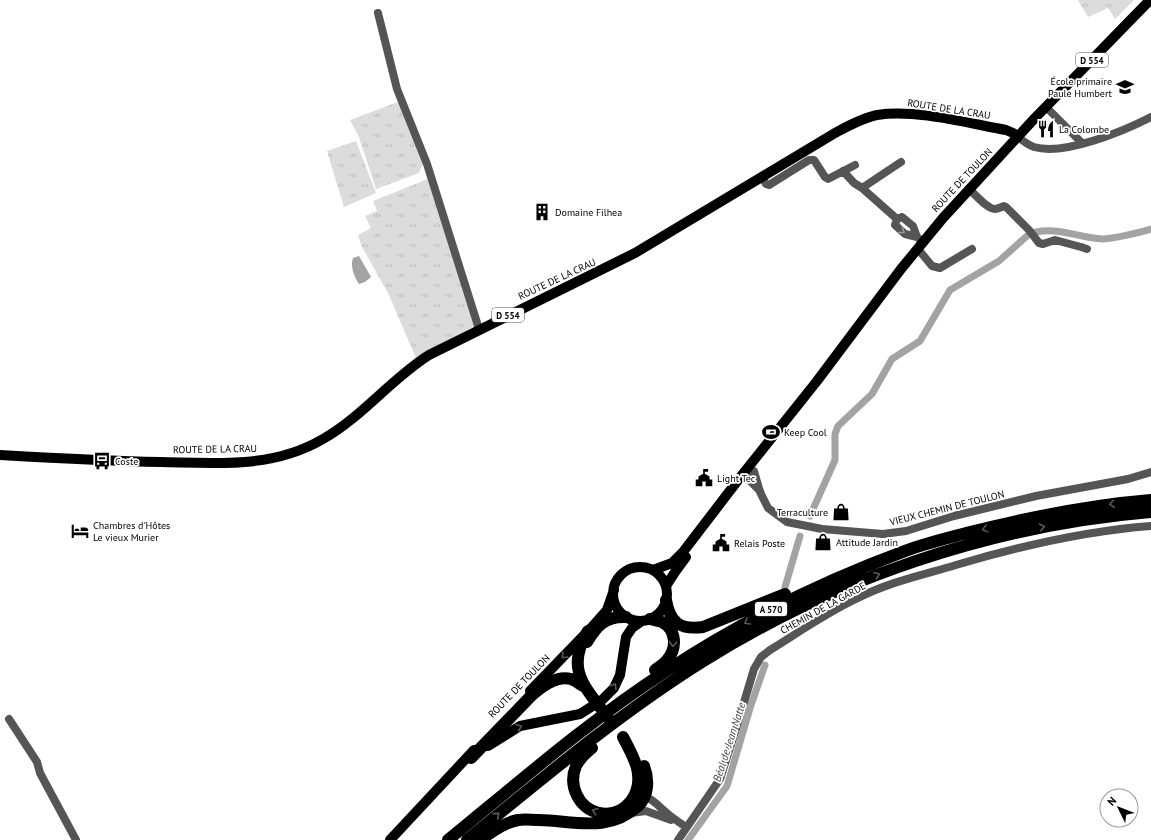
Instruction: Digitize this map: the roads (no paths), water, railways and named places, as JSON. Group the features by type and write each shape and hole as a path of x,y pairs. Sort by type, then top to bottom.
{"highway":[{"name":"A 570","path":"448,840 571,739 628,696 665,671 728,633 787,601 842,576 906,550 1015,520 1124,502 1151,500"},
{"name":"A 570","path":"467,840 524,793 618,720 702,662 751,633 794,611 856,583 944,552 1018,532 1070,521 1151,512"},
{"path":"666,600 670,616 677,624 690,628 703,628 860,563 906,550"},
{"path":"641,801 621,809 605,813 589,809 582,804 574,791 573,778 577,765 582,757 604,737 684,680 735,648 829,599 856,583"},
{"path":"585,687 582,658 588,641 604,621 611,618 626,617"},
{"path":"439,840 567,735 667,661 674,646 672,632 662,622 646,620"},
{"path":"480,840 498,828 518,820 544,820 586,824 612,821 628,814 641,801 647,783 642,761 595,701 585,687 578,673 577,659 583,640 588,631"},
{"path":"471,758 530,696 541,687 562,679 570,679 585,687"},
{"path":"621,736 637,767 638,789 641,801"}],"main road":[{"name":"ROUTE DE TOULON","path":"666,586 919,243 1034,119 1150,0"},
{"name":"ROUTE DE LA CRAU","path":"0,455 111,461 214,463 243,463 278,458 301,450 322,440 346,424 412,365 439,349 635,253 835,133 858,121 876,116 906,113 1006,130 1018,137"},
{"name":"ROUTE DE LA CRAU","path":"1006,130 1034,119"},
{"name":"ROUTE DE TOULON","path":"653,570 665,567 678,558 748,473 758,455 809,391"},
{"path":"636,567 653,570 663,580 666,586 666,600 663,608 657,615 646,620 634,620 626,617 616,606 614,590 619,578 628,570 636,567"},
{"name":"ROUTE DE TOULON","path":"390,840 467,756 607,610 614,590"},
{"name":"ROUTE DE TOULON","path":"434,793 471,758 497,739 520,726 580,714 602,700 614,688 620,675 626,637 632,628 646,620"}],"street":[{"path":"378,13 396,89 427,164 479,329"},
{"path":"1046,107 1082,143"},
{"path":"1018,137 1035,147 1070,147 1107,136 1151,117"},
{"path":"762,177 766,184 769,185 809,160 814,160 828,179 854,165"},
{"path":"862,188 901,162"},
{"path":"843,171 854,183 862,188 897,219 894,225 919,243 932,266 940,268 972,249"},
{"path":"969,189 992,209 1004,206 1006,207 1029,230 1039,243 1043,244 1055,240 1082,246 1087,249"},
{"name":"VIEUX CHEMIN DE TOULON","path":"748,473 768,508 787,522 822,529 883,534 906,531 954,516 1036,496 1128,479 1151,472"},
{"name":"CHEMIN DE LA GARDE","path":"678,840 720,779 754,669 761,657 770,650 858,598 882,587 918,575 1028,545 1092,533 1151,526"},
{"path":"9,719 37,762 40,772 76,840"},
{"path":"641,801 654,802 667,814 686,827"},
{"path":"641,801 686,827"}],"waterway":[{"name":"Béal de Jean Natte","path":"1036,232 1053,231 1107,239 1151,229"},
{"name":"Béal de Jean Natte","path":"810,516 835,460 835,434 838,426 872,394 892,359 920,341 950,290 999,261 1028,235"},
{"name":"Béal de Jean Natte","path":"785,587 800,536"},
{"name":"Béal de Jean Natte","path":"688,840 727,786 751,705 765,665"}],"place":[{"name":"École primaire Paule Humbert","path":"1125,87"},
{"name":"La Colombe","path":"1046,129"},
{"name":"Domaine Filhea","path":"542,212"},
{"name":"Keep Cool","path":"771,432"},
{"name":"Coste","path":"102,461"},
{"name":"Light Tec","path":"704,478"},
{"name":"Terraculture","path":"841,512"},
{"name":"Chambres d'Hôtes Le vieux Murier","path":"80,531"},
{"name":"Attitude Jardin","path":"823,542"},
{"name":"Relais Poste","path":"721,543"}]}
